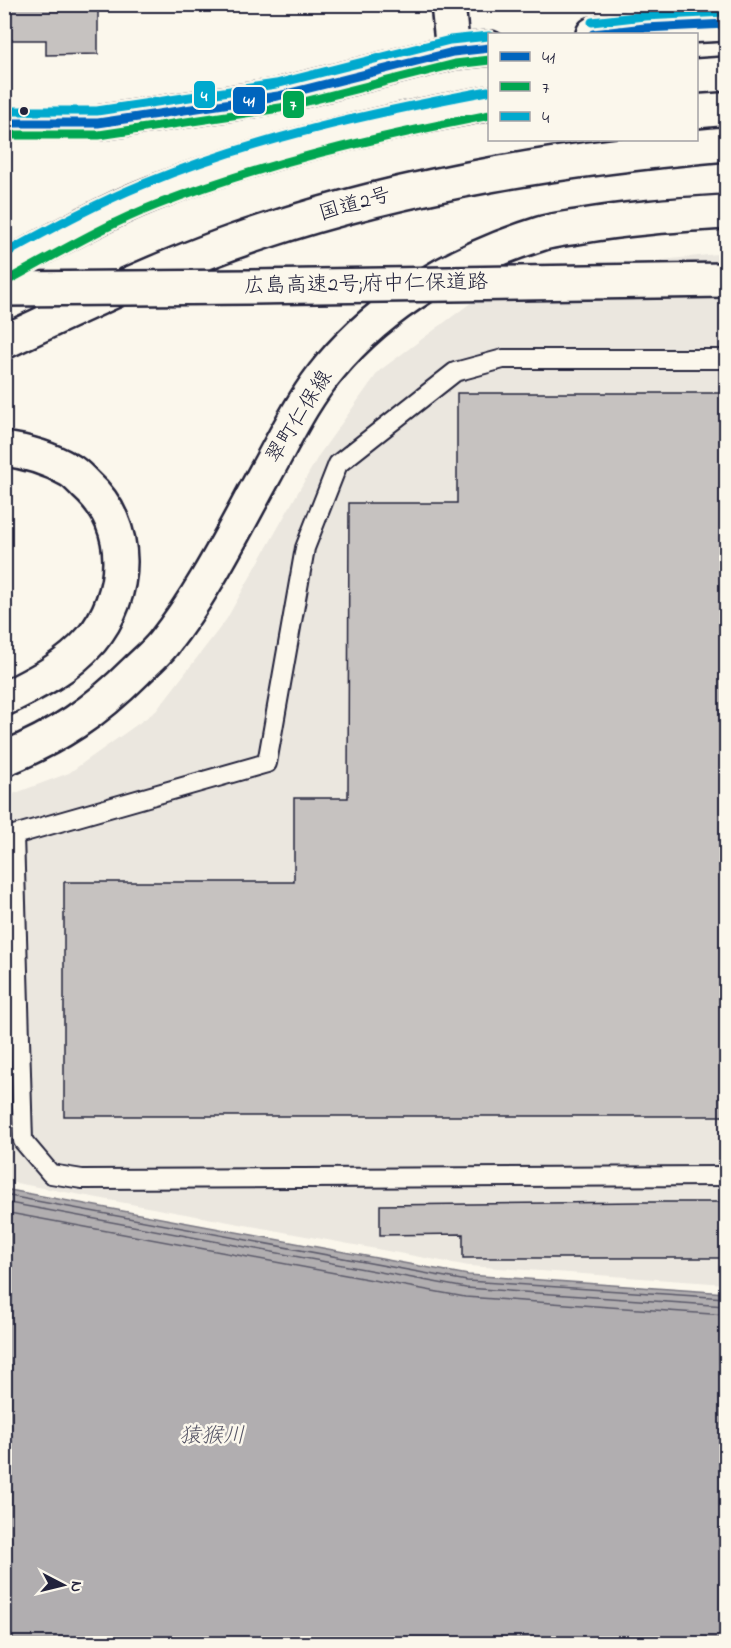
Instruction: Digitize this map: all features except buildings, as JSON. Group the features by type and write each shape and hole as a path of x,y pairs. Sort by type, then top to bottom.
{"main road":[{"path":"448,4 453,52"},
{"path":"602,33 645,28 726,24"},
{"path":"4,123 98,123 267,98 453,52 488,48"},
{"path":"698,76 726,74"},
{"path":"4,268 149,195 238,162 331,136 488,103"},
{"name":"国道2号","path":"4,342 147,275 263,232 397,193 535,167 658,150 726,144"},
{"name":"翠町仁保線","path":"4,759 43,742 84,717 122,685 162,645 199,594 303,405 330,368 362,333 401,300 443,274 541,233 593,224 726,212"},
{"name":"広島高速2号;府中仁保道路","path":"4,289 726,280"},
{"path":"4,449 40,456 71,471 96,494 114,521 120,550 118,582 109,611 92,640 69,662 40,681 4,699"}],"lane":[{"path":"726,359 503,359 455,372 338,464 305,548 267,763 14,835 23,1141 51,1174 82,1179 726,1176"}],"shaded area":[{"path":"726,253 726,1284 469,1266 5,1181 5,797 69,773 156,711 226,620 319,455 379,371 472,302 662,260"}],"water":[{"name":"猿猴川","path":"4,1189 468,1275 726,1293 726,1643 5,1643"}],"transit line":[{"name":"4","path":"592,22 644,16 725,12"},
{"name":"41","path":"602,33 645,28 726,24"},
{"name":"4","path":"4,111 97,111 276,84 450,40 488,36"},
{"name":"41","path":"4,123 98,123 278,96 453,52 488,48"},
{"name":"7","path":"4,135 99,135 280,108 455,64 488,60"},
{"name":"4","path":"4,254 73,217 185,168 270,141 356,118 488,91"},
{"name":"7","path":"10,279 118,221 197,190 321,152 488,115"}]}
